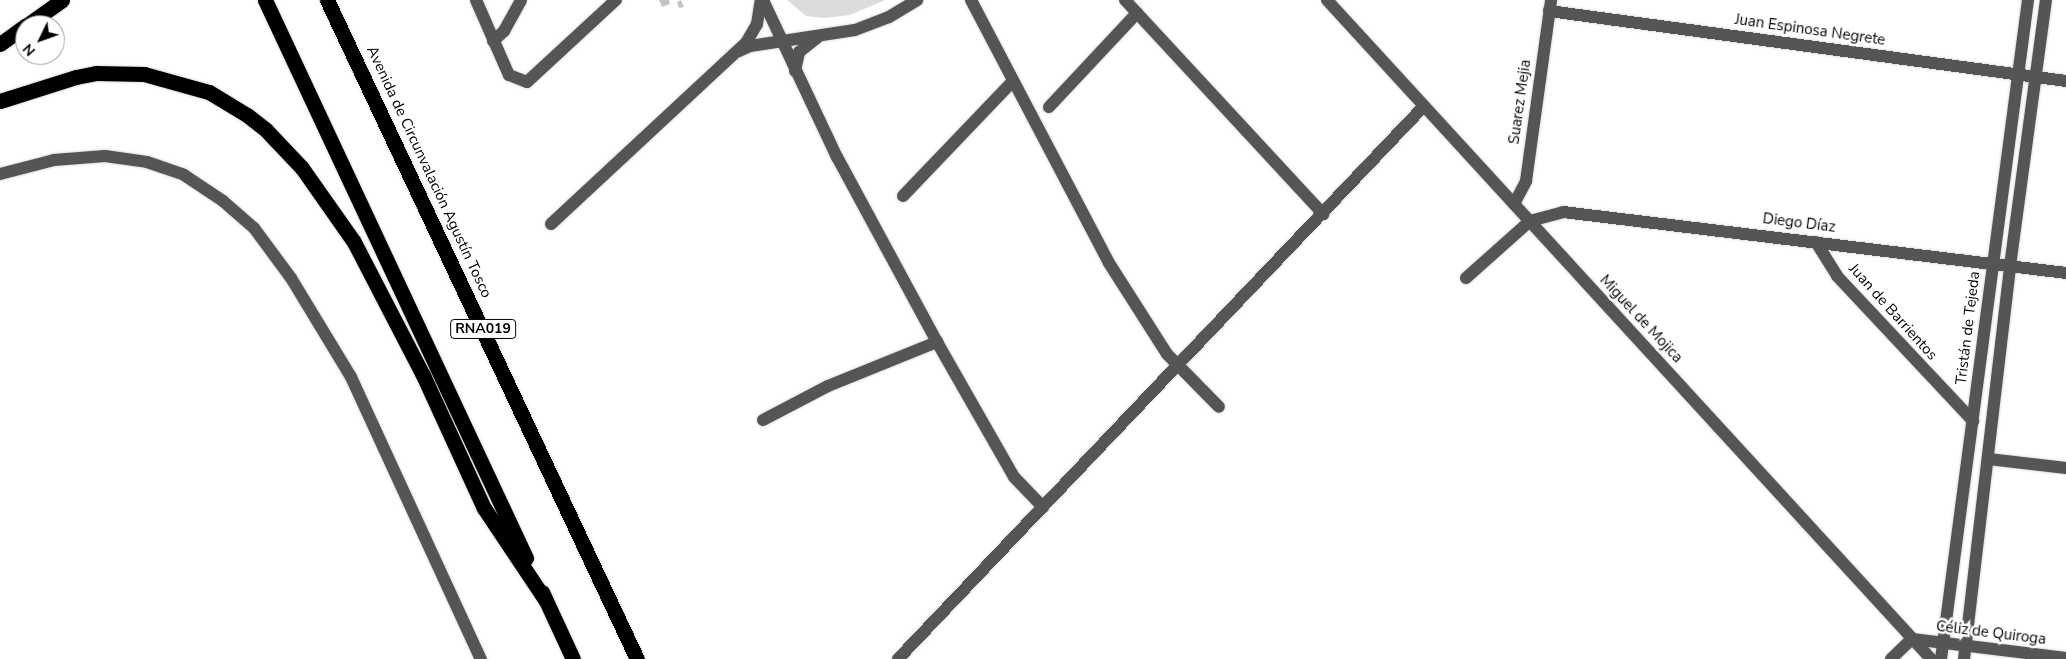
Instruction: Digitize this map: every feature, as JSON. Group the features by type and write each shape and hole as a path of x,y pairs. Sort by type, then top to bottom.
{"highway":[{"path":"41,15 62,0"},
{"name":"RNA019","path":"265,0 573,659"},
{"name":"Avenida de Circunvalación Agustín Tosco","path":"328,0 636,659"},
{"path":"0,44 15,34"},
{"path":"0,101 83,76 144,74 209,92 247,115 266,130 302,168 354,242 423,375 484,508 546,601"}],"street":[{"path":"476,0 509,75 527,82 616,0"},
{"path":"493,41 504,31 521,0"},
{"path":"762,0 770,19 785,41 796,74 937,342 1014,477 1043,507"},
{"path":"551,224 733,56 752,34 762,0"},
{"path":"733,56 750,46 817,38 870,25 917,0"},
{"path":"971,0 1012,82 1109,263 1159,343 1178,366 1219,407"},
{"path":"1125,0 1322,214"},
{"name":"Miguel de Mojica","path":"1327,0 1931,659"},
{"name":"Tristán de Tejeda","path":"1941,659 1945,643 2028,0"},
{"path":"1964,659 2010,266 2046,0"},
{"name":"Juan Espinosa Negrete","path":"1550,6 2066,81"},
{"name":"Suarez Mejia","path":"1514,204 1526,181 1550,6"},
{"path":"1049,107 1137,13"},
{"path":"796,74 799,52 817,38"},
{"path":"903,196 1012,82"},
{"path":"898,659 1424,106"},
{"path":"0,174 54,160 105,156 147,162 184,175 224,201 254,228 291,278 351,377 481,659"},
{"name":"Diego Díaz","path":"1530,222 1563,212 1993,262 2066,273"},
{"path":"1466,278 1530,222"},
{"name":"Juan de Barrientos","path":"1816,242 1837,276 1973,422"},
{"path":"763,420 828,386 937,342"},
{"path":"1988,459 2066,468"},
{"path":"1891,659 1912,639"},
{"name":"Céliz de Quiroga","path":"1912,639 2066,658"}],"shaded area":[{"path":"787,0 885,0 850,15 825,18 806,16"}],"building":[{"path":"659,0 669,0 670,4 662,7"},
{"path":"681,0 684,7 679,8 677,2"}]}
